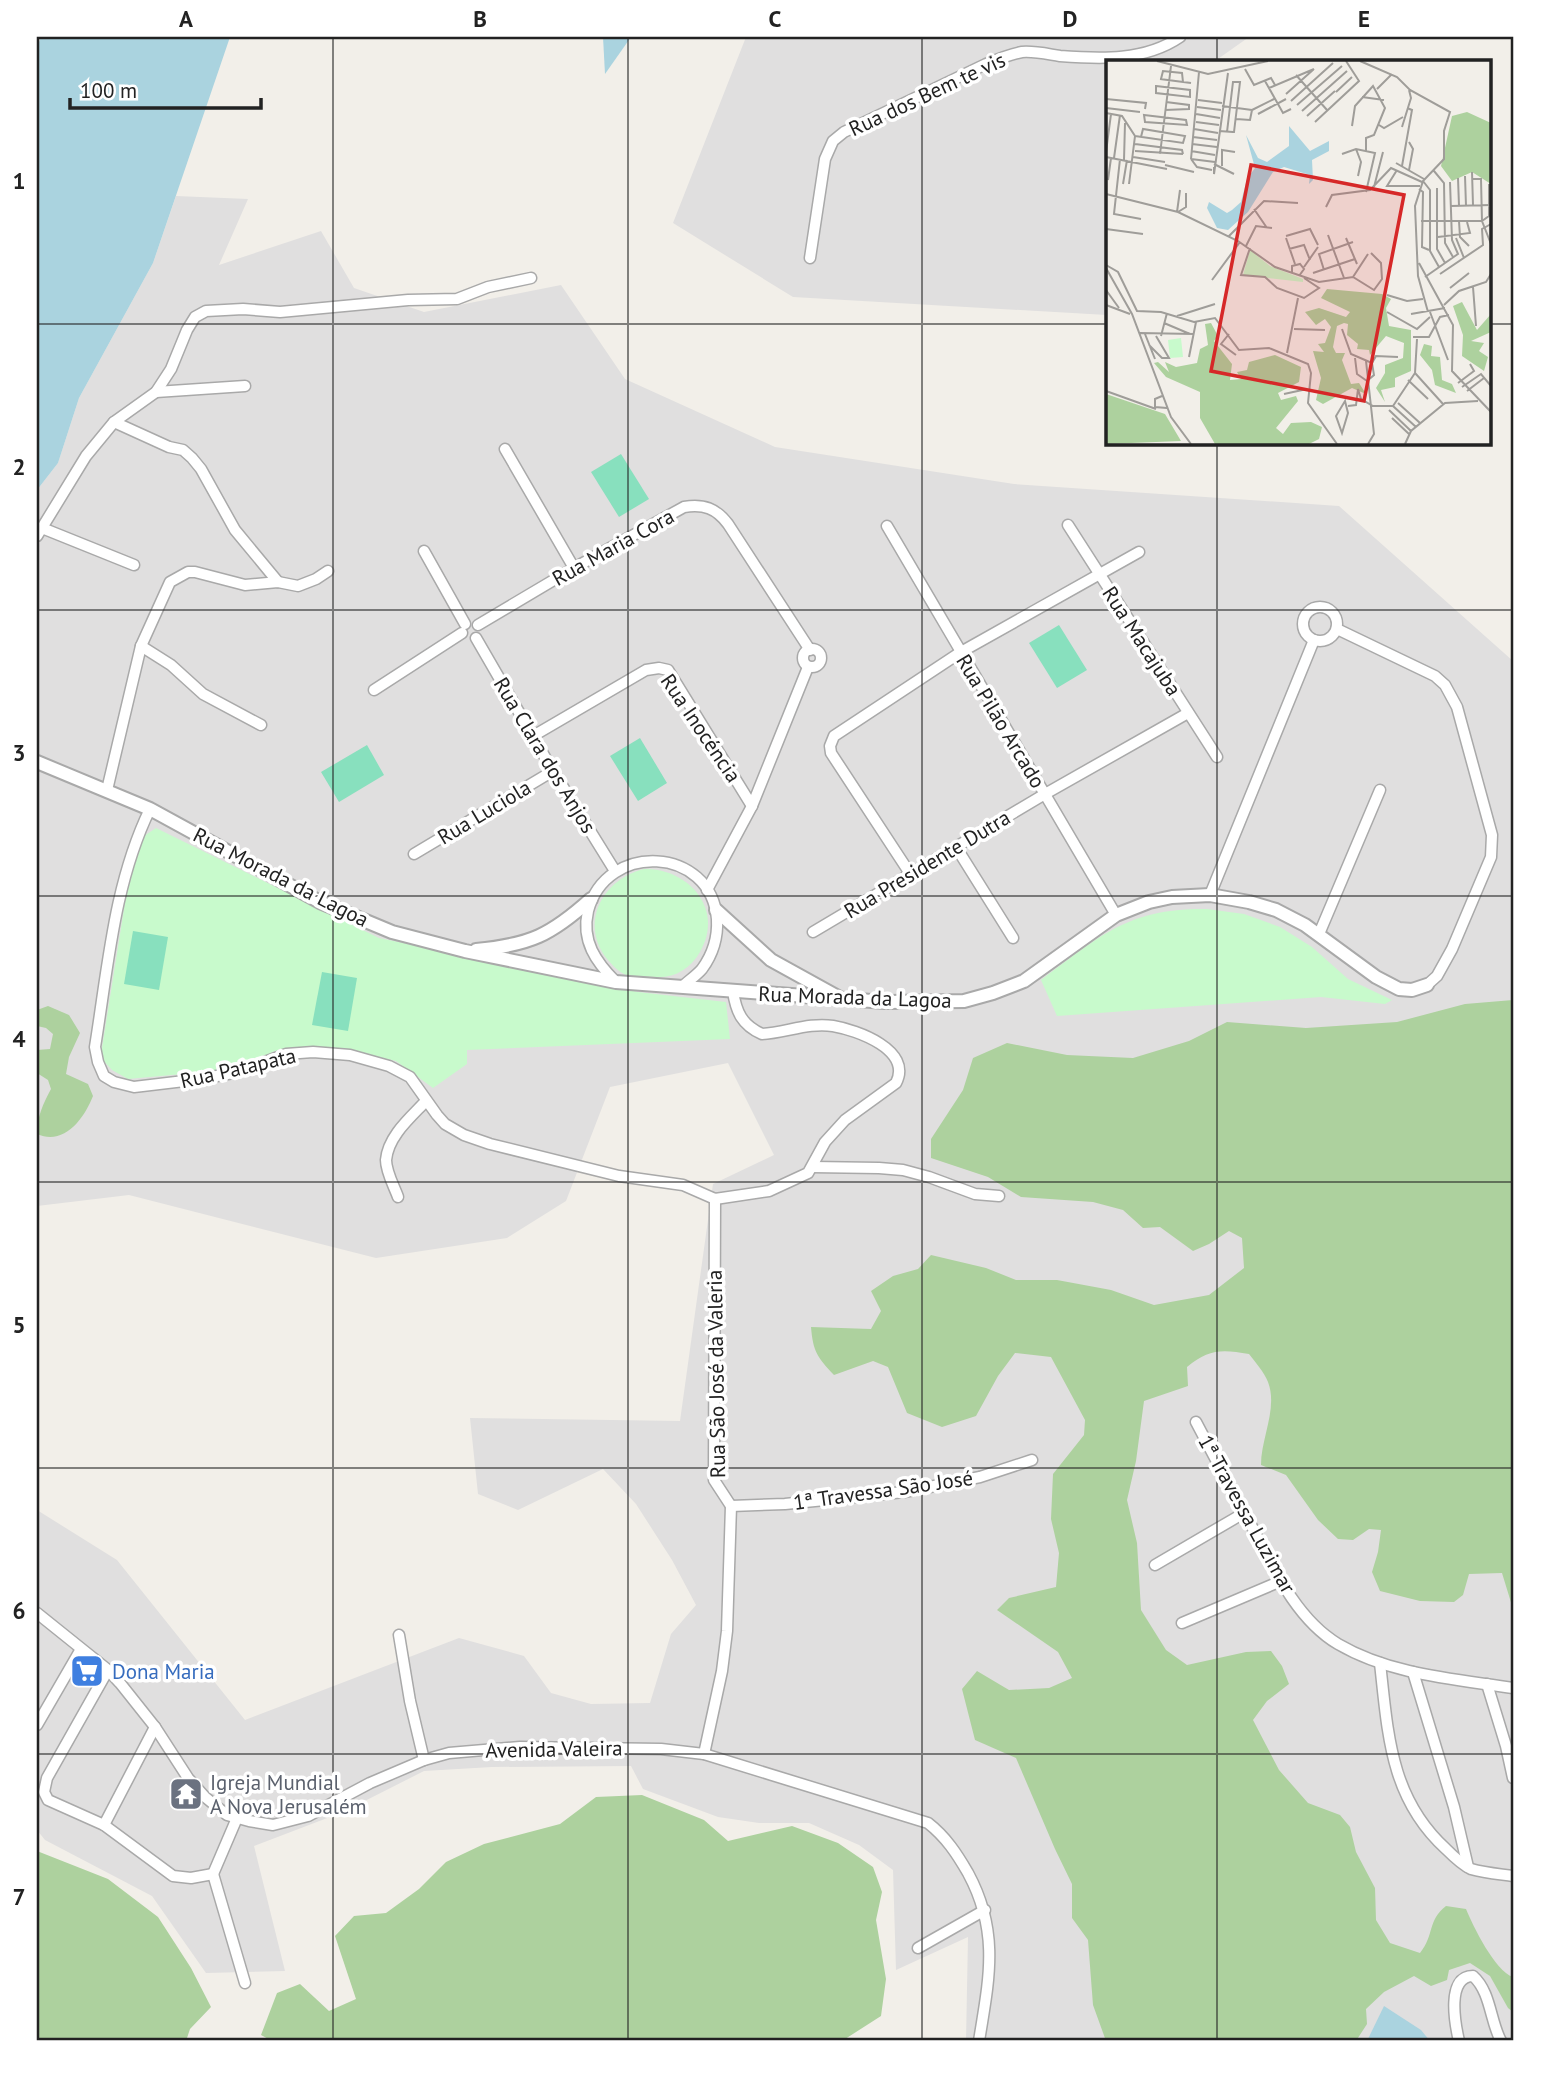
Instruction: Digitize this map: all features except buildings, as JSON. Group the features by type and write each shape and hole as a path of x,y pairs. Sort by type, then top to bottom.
{"street":[{"name":"Rua dos Bem te vis","path":"810,258 825,159 833,141 844,132 1008,55 1033,52 1105,59 1149,52 1180,37"},
{"path":"134,565 39,532 86,456 114,422 156,392 171,369 195,317 206,311 232,309 304,311 408,300 457,299 488,288 531,278"},
{"path":"156,392 245,386"},
{"path":"114,422 169,447 183,450 192,458 235,530 278,582"},
{"path":"505,449 574,568"},
{"name":"Rua Maria Cora","path":"478,625 684,507 698,505 720,513 810,650 804,654 803,662 808,667 751,806"},
{"name":"Rua Macajuba","path":"1068,525 1217,757"},
{"name":"Rua Pilão Arcado","path":"887,526 1116,915"},
{"path":"374,690 464,629 472,622 478,625 480,632 476,638 467,639 464,629 424,551"},
{"path":"911,875 831,753 831,741 838,731 961,653 1139,552"},
{"path":"107,790 141,646 170,582 179,576 195,572 245,585 278,582 298,586 328,571"},
{"path":"1316,607 1330,610 1337,621 1337,629 1328,639 1314,640 1308,636 1303,623 1305,616 1316,607"},
{"name":"Rua Morada da Lagoa","path":"37,762 150,809 320,902 393,932 465,951 616,982 841,999 934,1003 964,1001 1024,981 1116,915 1149,902 1172,897 1210,895 1276,910 1306,925 1376,977 1399,989 1412,990 1427,985 1437,976 1452,949 1491,858 1492,835 1457,707 1445,685 1435,676 1337,629"},
{"name":"Rua Clara dos Anjos","path":"476,638 615,871"},
{"path":"1210,895 1314,640"},
{"path":"141,646 171,665 203,694 261,725"},
{"name":"Rua Inocéncia","path":"533,736 646,670 667,670 751,806"},
{"name":"Rua Presidente Dutra","path":"813,932 1045,794 1188,713"},
{"name":"Rua Luciola","path":"415,854 553,771"},
{"path":"1319,934 1380,790"},
{"path":"707,890 751,806"},
{"name":"Rua Patapata","path":"150,809 139,831 120,891 95,1048 104,1076 114,1082 134,1087 238,1072 286,1054 313,1052 350,1055 401,1072 419,1088 445,1124 464,1135 489,1144 619,1176 683,1185 715,1199"},
{"path":"956,847 1013,938"},
{"path":"465,951 531,940 564,923 591,900 601,884 615,871 639,862 665,862 681,867 696,877 707,890 716,910 718,932 712,952 701,970 682,987"},
{"path":"591,900 586,922 588,944 599,965 616,982"},
{"path":"716,910 771,960 841,999"},
{"path":"715,1199 769,1191 808,1173 825,1142 845,1120 896,1083 900,1073 900,1065 880,1043 832,1026 762,1034 745,1024 739,1016 733,991"},
{"path":"398,1197 387,1170 389,1149 395,1136 426,1101"},
{"path":"813,1167 903,1170 975,1195 999,1196"},
{"name":"Rua São José da Valeria","path":"704,1754 722,1671 727,1631 731,1506 714,1480 715,1199"},
{"name":"1ª Travessa Luzimar","path":"1196,1422 1281,1581 1319,1630 1345,1648 1380,1663 1413,1672 1513,1688"},
{"name":"1ª Travessa São José","path":"731,1506 785,1504 904,1492 980,1477 1032,1460"},
{"path":"1154,1565 1244,1513"},
{"path":"1182,1623 1281,1581"},
{"name":"Avenida Valeira","path":"37,1613 108,1671 155,1727 188,1778 219,1809 237,1818 273,1825 289,1822 308,1816 370,1783 424,1760 449,1753 520,1747 650,1749 704,1754 928,1823 942,1834 959,1856 985,1910 989,1931 989,1971 979,2041"},
{"path":"399,1635 410,1701 424,1760"},
{"path":"37,1725 81,1649"},
{"path":"1380,1663 1387,1727 1402,1788 1409,1805 1425,1830 1468,1868 1513,1875"},
{"path":"108,1671 47,1778 44,1792 48,1800 104,1825 173,1876 191,1878 213,1874"},
{"path":"1413,1672 1454,1807 1468,1868"},
{"path":"1487,1684 1513,1778"},
{"path":"104,1825 155,1727"},
{"path":"237,1818 213,1874 245,1983"},
{"path":"918,1948 985,1910"},
{"path":"1460,2041 1454,2001 1461,1980 1466,1976 1474,1976 1479,1981 1501,2041"}],"shaded area":[{"path":"746,37 1249,37 1216,60 1106,60 1106,315 793,297 673,223"},
{"path":"176,196 248,199 219,265 321,231 354,288 424,312 561,285 625,379 775,447 1014,484 1339,506 1513,661 1513,2041 966,2041 968,1937 896,1970 893,1870 859,1845 809,1823 759,1823 718,1817 643,1789 631,1766 492,1767 424,1771 343,1812 254,1846 285,1971 206,1973 152,1896 45,1840 37,1830 37,1510 117,1560 245,1720 459,1638 524,1656 551,1693 591,1704 650,1703 671,1634 696,1605 672,1560 636,1504 603,1469 518,1510 478,1494 470,1418 680,1421 713,1184 774,1155 728,1063 610,1087 566,1201 507,1238 376,1258 129,1195 37,1206 37,490 58,463 79,398 153,263"}],"green space":[{"path":"621,454 649,499 619,517 591,472"},
{"path":"1059,625 1087,670 1057,688 1029,643"},
{"path":"640,738 667,783 638,801 610,756"},
{"path":"367,745 384,775 339,802 321,772"},
{"path":"156,828 379,938 638,992 726,1002 730,1039 467,1050 467,1064 433,1088 396,1061 345,1049 275,1051 237,1069 128,1079 112,1070 101,1058 102,1048 127,890 141,838"},
{"path":"644,869 675,876 688,884 705,907 707,936 700,952 687,968 669,976 635,977 623,973 608,960 599,946 595,932 599,904 607,892 629,874"},
{"path":"1207,909 1244,914 1280,927 1312,947 1348,979 1392,1000 1385,1004 1321,997 1057,1016 1041,980 1081,950 1135,919 1156,913"},
{"path":"133,931 168,937 159,990 124,984"},
{"path":"322,972 357,978 348,1031 312,1025"},
{"path":"1513,1000 1513,1609 1502,1573 1469,1574 1463,1595 1454,1602 1420,1601 1380,1591 1372,1572 1381,1530 1369,1529 1353,1540 1338,1539 1318,1520 1286,1475 1261,1465 1271,1392 1264,1375 1249,1354 1223,1351 1202,1357 1187,1367 1188,1386 1144,1401 1136,1461 1127,1500 1137,1543 1141,1610 1166,1650 1187,1665 1246,1652 1271,1651 1282,1666 1289,1684 1267,1701 1253,1720 1279,1770 1308,1803 1340,1815 1350,1827 1356,1852 1375,1888 1376,1920 1390,1943 1420,1953 1428,1940 1433,1922 1446,1906 1466,1909 1492,1957 1513,1977 1513,2012 1490,1976 1470,1963 1449,1970 1447,1980 1431,1986 1414,1976 1384,1992 1366,2009 1367,2024 1356,2041 1106,2041 1093,2005 1088,1940 1072,1918 1072,1884 1016,1758 975,1740 962,1689 977,1671 1009,1690 1049,1688 1072,1678 1058,1652 997,1610 1009,1598 1056,1587 1059,1553 1051,1519 1053,1474 1084,1435 1085,1420 1051,1357 1015,1353 998,1376 976,1416 942,1427 907,1413 888,1367 873,1361 834,1375 817,1353 811,1327 871,1329 881,1311 871,1291 893,1276 918,1269 931,1255 986,1268 1016,1280 1057,1280 1111,1290 1154,1305 1209,1295 1244,1268 1242,1238 1229,1231 1193,1251 1160,1227 1143,1228 1123,1210 1093,1202 1021,1197 988,1177 931,1158 931,1139 963,1090 973,1058 1007,1043 1067,1055 1133,1058 1189,1041 1227,1022 1306,1028 1397,1022 1465,1004"},
{"path":"48,1006 69,1015 80,1033 69,1057 66,1074 88,1084 93,1096 72,1128 56,1136 47,1137 37,1134 41,1111 51,1089 48,1080 37,1073 37,1050 50,1049 53,1034 46,1028 37,1026 37,1010"},
{"path":"642,1795 704,1820 728,1841 792,1826 838,1843 873,1867 882,1892 876,1920 886,1979 881,2016 842,2041 272,2041 261,2035 277,1993 300,1984 329,2011 356,1999 335,1936 354,1916 386,1913 419,1889 446,1862 484,1844 560,1824 596,1797"},
{"path":"37,1851 108,1879 158,1917 191,1968 211,2007 190,2029 186,2041 37,2041"}],"water":[{"path":"41,37 230,37 153,263 79,398 58,463 37,490 37,47"},
{"path":"603,37 631,37 605,74"},
{"path":"1384,2006 1421,2030 1430,2041 1367,2041"}],"place":[{"name":"Dona Maria","path":"87,1671"},
{"name":"Igreja Mundial A Nova Jerusalém","path":"186,1794"}]}
